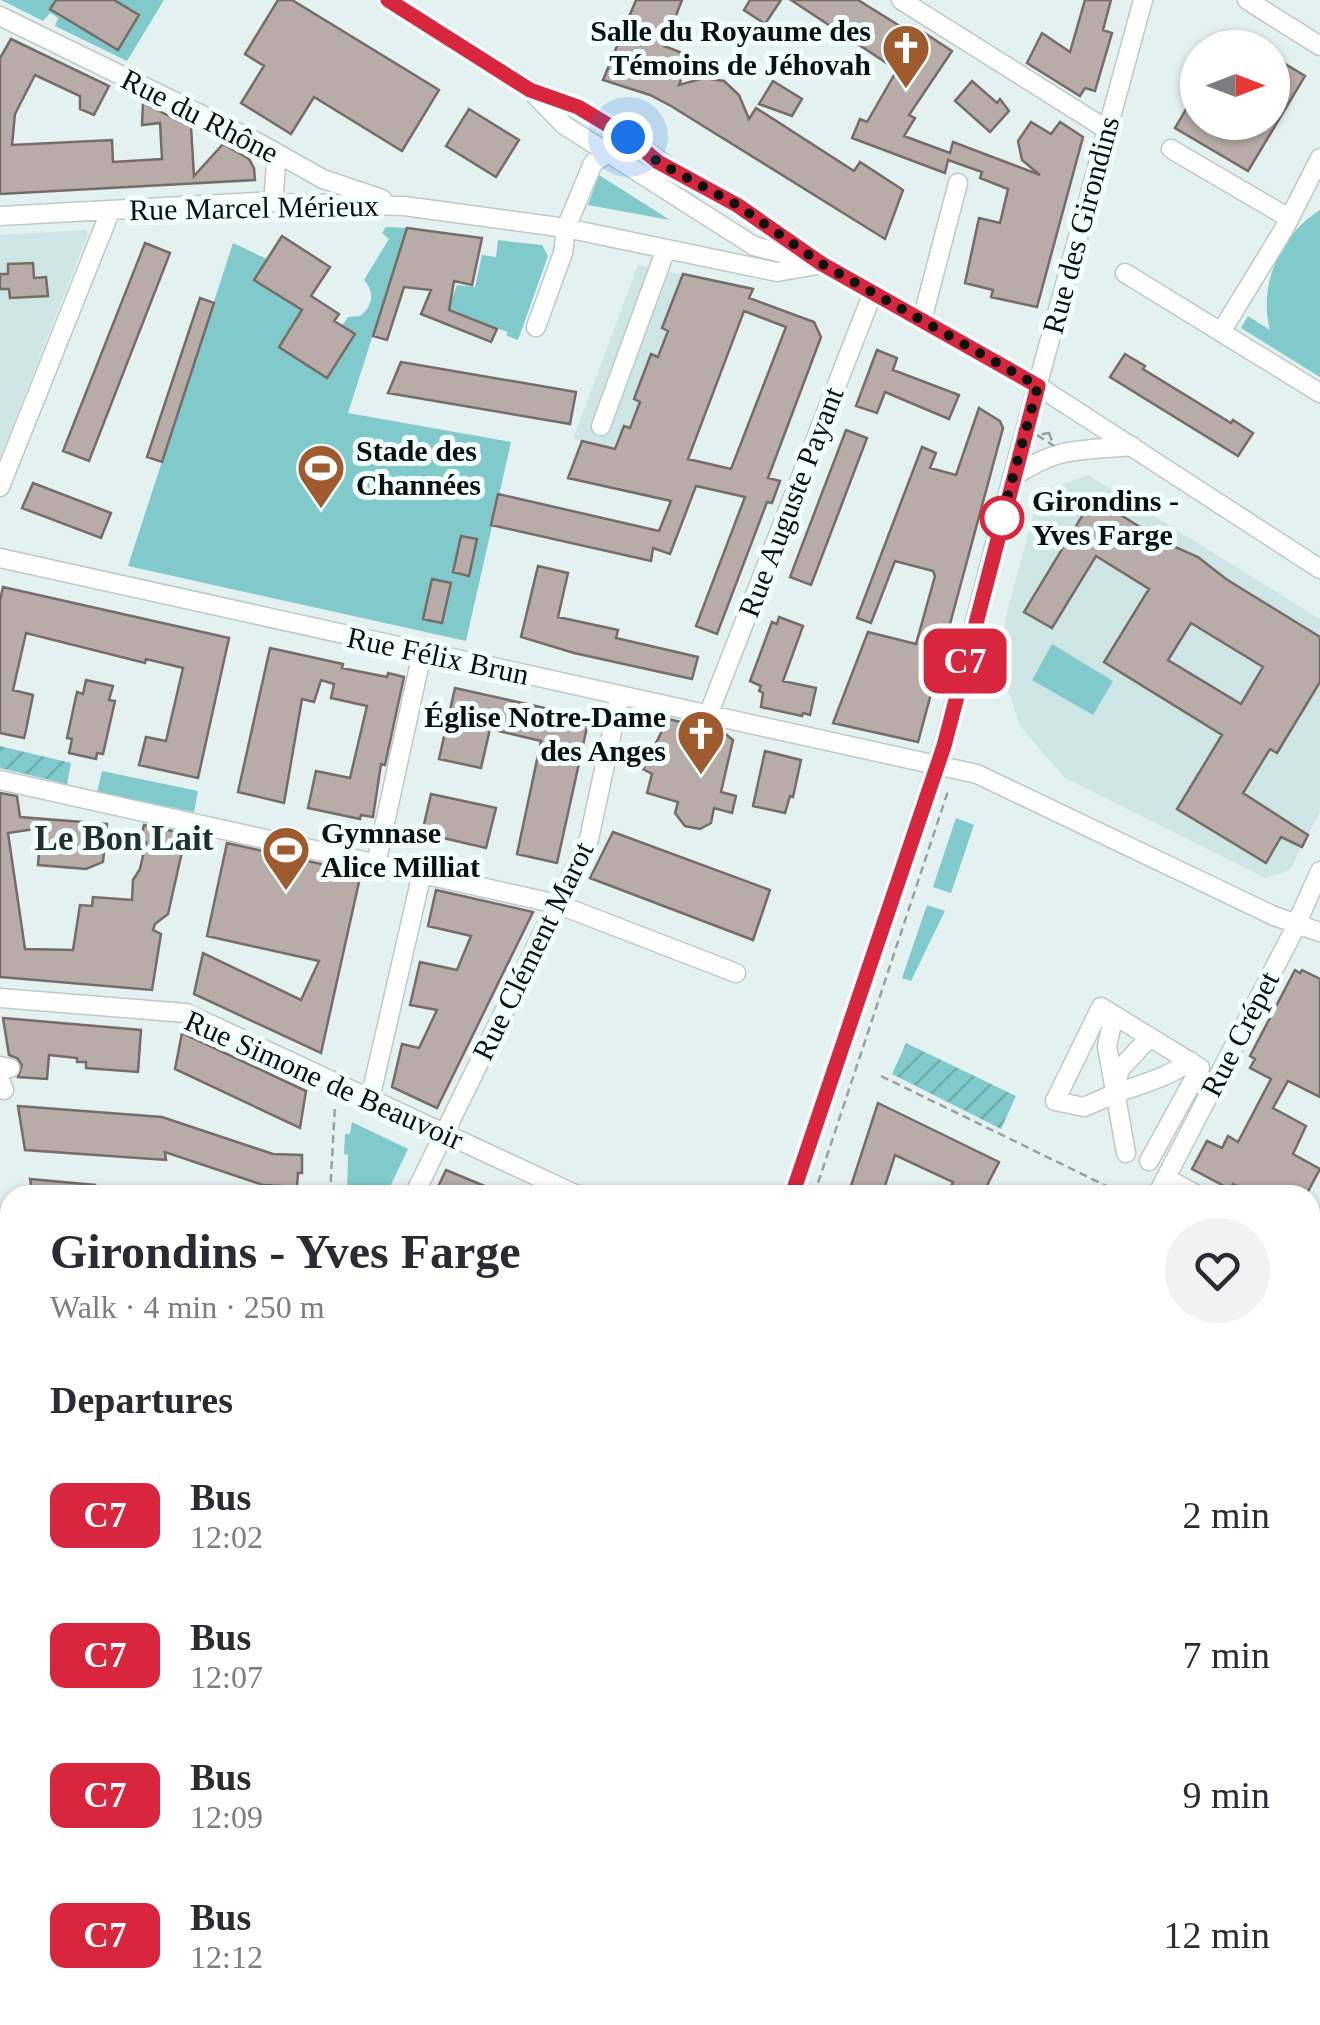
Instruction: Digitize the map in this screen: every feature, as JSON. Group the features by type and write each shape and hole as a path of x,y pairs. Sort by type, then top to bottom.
{"street":[{"path":"388,0 530,90 578,107 628,137 658,162 737,205 822,264 1038,386 1320,569"},
{"path":"901,0 1106,129"},
{"name":"Rue des Girondins","path":"796,1185 945,768 1012,478 1144,0"},
{"path":"1247,0 1320,46"},
{"name":"Rue du Rhône","path":"2,21 323,179 404,206"},
{"path":"530,90 564,125 754,246 822,264"},
{"path":"1171,148 1290,218"},
{"path":"536,327 563,253 566,228 594,162 608,153 658,162"},
{"path":"273,202 278,154"},
{"path":"1221,332 1290,218 1320,158"},
{"path":"922,320 958,182"},
{"name":"Rue Marcel Mérieux","path":"0,216 273,202 404,206 566,228 777,272 822,264"},
{"path":"0,487 110,212"},
{"path":"601,426 666,249"},
{"path":"1125,273 1320,393"},
{"name":"Rue Auguste Payant","path":"709,713 873,292"},
{"path":"1012,478 1056,452 1132,446"},
{"name":"Rue Félix Brun","path":"0,558 977,774 1295,924 1318,931"},
{"path":"376,864 422,653"},
{"name":"Rue Clément Marot","path":"419,1185 588,838 620,695"},
{"path":"0,780 557,904 736,973"},
{"name":"Rue Crépet","path":"1162,1185 1320,872"},
{"path":"370,1099 422,873"},
{"name":"Rue Simone de Beauvoir","path":"0,998 186,1013 555,1185"},
{"path":"1149,1161 1200,1068 1190,1061 1101,1007 1055,1102 1084,1107 1144,1081 1173,1074 1190,1061"},
{"path":"1114,1015 1107,1046 1109,1095 1126,1152"},
{"path":"1109,1095 1120,1069 1150,1037"}],"path":[{"path":"817,1185 945,768"},
{"path":"881,1076 1104,1185"},
{"path":"331,1185 335,1105"}],"shaded area":[{"path":"1,0 164,0 127,61 55,26 58,18 50,13 43,21"},
{"path":"599,175 670,220 588,205"},
{"path":"1320,210 1320,377 1241,328 1248,316 1270,330 1267,296 1276,262 1294,233"},
{"name":"Stade des Channées","path":"386,227 407,228 348,413 511,442 466,641 128,566 233,243 267,259 255,280 302,310 355,334 342,326 348,317 360,316 370,303 370,289 364,280 389,239 382,233"},
{"path":"86,230 88,234 0,458 0,235"},
{"path":"498,240 542,245 548,256 518,340 448,308 457,285 475,287 482,255 496,257"},
{"path":"638,265 753,289 686,466 573,439"},
{"path":"1088,475 1320,619 1320,812 1290,870 1265,878 1065,778 1020,726 1003,675 1005,620 1039,493"},
{"path":"1052,644 1113,681 1093,715 1032,680"},
{"path":"0,746 71,763 67,784 0,768"},
{"path":"102,771 198,791 194,812 97,792"},
{"path":"956,818 974,825 951,893 933,887"},
{"path":"927,905 945,911 911,981 902,978"},
{"path":"906,1043 1016,1096 1001,1129 892,1074"},
{"path":"352,1122 408,1149 391,1185 347,1185 345,1134 350,1134"}],"building":[{"path":"56,0 114,0 139,15 118,50 50,9"},
{"path":"278,0 292,0 439,90 402,151 314,97 291,134 241,103 264,66 245,54"},
{"path":"636,0 682,0 664,46 690,56 679,85 704,78 724,81 739,95 749,119 756,108 854,171 860,162 903,190 885,239 671,106 603,80"},
{"path":"750,0 781,0 765,24 744,10"},
{"path":"791,0 858,0 916,36 920,30 952,51 909,115 915,118 904,136 950,153 953,142 1040,175 1022,160 1018,141 1031,122 1051,134 1060,122 1083,137 1037,307 991,297 993,290 965,283 979,218 1000,223 1008,189 980,178 982,172 948,160 945,173 852,138 860,119 867,122 897,70"},
{"path":"1085,0 1111,0 1103,30 1112,33 1095,91 1085,88 1080,96 1027,63 1042,33 1070,52"},
{"path":"11,39 109,86 94,115 80,109 80,96 35,75 15,114 12,145 112,140 113,162 162,159 160,123 142,125 143,103 191,127 194,176 223,144 249,159 255,180 0,194 0,58"},
{"path":"1290,67 1305,76 1290,101"},
{"path":"773,81 802,99 792,116 759,104"},
{"path":"972,81 997,103 1000,99 1009,111 990,132 955,101"},
{"path":"469,109 519,140 496,177 446,146"},
{"path":"1195,140 1267,140 1248,171"},
{"path":"407,228 482,238 472,285 454,281 449,310 497,329 491,342 421,314 431,290 404,287 387,340 373,336"},
{"path":"282,236 330,267 311,296 339,314 334,321 355,334 327,378 279,347 302,310 254,280"},
{"path":"145,243 170,253 89,461 63,451"},
{"path":"33,263 34,278 46,277 48,296 10,298 9,289 0,289 0,274 8,274 8,264"},
{"path":"683,274 753,289 749,298 814,322 821,337 768,478 780,481 772,503 767,502 717,634 696,626 745,497 696,486 670,554 653,548 651,561 491,525 498,494 659,531 671,501 568,478 582,441 615,449 624,426 630,428 640,402 634,399 651,354 658,357 668,331 662,328","holes":["744,311 786,327 731,469 688,459"]},
{"path":"200,298 214,303 162,462 147,457"},
{"path":"877,350 897,358 893,370 959,395 949,419 885,392 877,413 856,406"},
{"path":"1125,354 1145,366 1143,369 1253,433 1238,456 1110,377"},
{"path":"401,362 576,392 570,424 388,393"},
{"path":"979,408 1000,421 1003,428 918,742 833,723 868,632 916,644 935,576 933,571 895,561 871,623 857,618 922,447 936,453 930,468 956,475"},
{"path":"846,430 867,438 811,585 790,577"},
{"path":"33,483 111,513 101,538 22,508"},
{"path":"1093,498 1166,543 1198,557 1226,579 1320,637 1320,682 1277,753 1270,749 1243,793 1308,835 1302,847 1281,837 1266,863 1177,809 1222,735 1104,662 1149,589 1096,556 1052,628 1024,612","holes":["1191,623 1263,667 1241,704 1168,660"]},
{"path":"461,536 477,539 469,576 453,572"},
{"path":"538,566 568,573 558,617 618,630 616,638 698,657 692,679 521,637"},
{"path":"432,579 451,583 442,623 423,619"},
{"path":"3,587 229,638 198,778 139,765 146,737 166,741 183,668 146,659 145,663 26,633 13,690 33,695 24,738 0,733"},
{"path":"779,617 803,626 783,681 816,688 810,715 761,707 761,686 750,681 772,622 777,624"},
{"path":"270,648 343,664 342,668 404,677 385,765 381,764 373,817 361,815 360,819 308,808 316,771 350,778 367,706 331,698 334,684 321,680 314,702 302,699 284,803 238,792"},
{"path":"86,680 113,686 109,700 115,701 103,754 97,753 96,759 69,753 72,739 67,738 77,692 83,694"},
{"path":"455,688 589,718 557,863 517,854 541,741 490,729 481,768 439,759"},
{"name":"Église Notre-Dame des Anges","path":"668,719 723,732 733,740 721,792 736,796 732,813 714,808 711,823 700,829 685,826 675,813 678,802 647,793 652,774 643,769"},
{"path":"765,751 801,760 793,797 790,796 785,813 753,806"},
{"path":"0,793 17,796 20,817 107,824 103,862 86,869 38,865 41,828 8,833 25,949 73,950 80,905 92,906 93,897 132,900 133,880 140,869 146,842 140,841 144,825 186,834 168,914 153,930 161,934 152,990 0,977"},
{"path":"431,794 496,808 486,848 422,833"},
{"path":"613,832 770,890 753,940 590,878"},
{"name":"Gymnase Alice Milliat","path":"227,843 361,873 321,1053 194,994 203,953 301,1000 319,961 207,936"},
{"path":"436,890 533,912 437,1108 392,1087 402,1044 419,1048 437,1010 410,1005 420,962 457,970 471,936 428,926"},
{"path":"1295,970 1320,979 1320,1097 1288,1081 1273,1108 1306,1126 1293,1154 1320,1169 1311,1185 1222,1185 1192,1169 1207,1141 1222,1148 1228,1136 1238,1142 1271,1079 1250,1068 1255,1059 1250,1056"},
{"path":"3,1018 141,1030 138,1072 86,1068 86,1062 77,1062 77,1058 49,1055 47,1079 18,1077 22,1065 9,1055"},
{"path":"182,1033 306,1091 300,1128 175,1069"},
{"path":"878,1103 999,1162 987,1185 952,1185 953,1182 895,1155 885,1185 851,1185"},
{"path":"18,1106 162,1117 273,1154 302,1155 302,1173 298,1173 297,1185 263,1185 165,1152 166,1160 25,1150"},
{"path":"446,1170 482,1185 439,1185"},
{"path":"30,1179 95,1185 31,1185"}],"bus line":[{"name":"C7","path":"388,0 530,90 578,107 628,137 658,162 737,205 822,264 1038,386 944,746 795,1185"}],"place":[{"name":"Salle du Royaume des Témoins de Jéhovah","path":"906,90"},
{"name":"Stade des Channées","path":"321,510"},
{"name":"Girondins - Yves Farge","path":"1002,518"},
{"name":"Église Notre-Dame des Anges","path":"701,776"},
{"name":"Gymnase Alice Milliat","path":"286,892"}],"district":[{"name":"Le Bon Lait","path":"124,838"}],"route":[{"path":"628,137 658,162 737,205 822,264 1038,386 1000,524 1002,518"}]}
